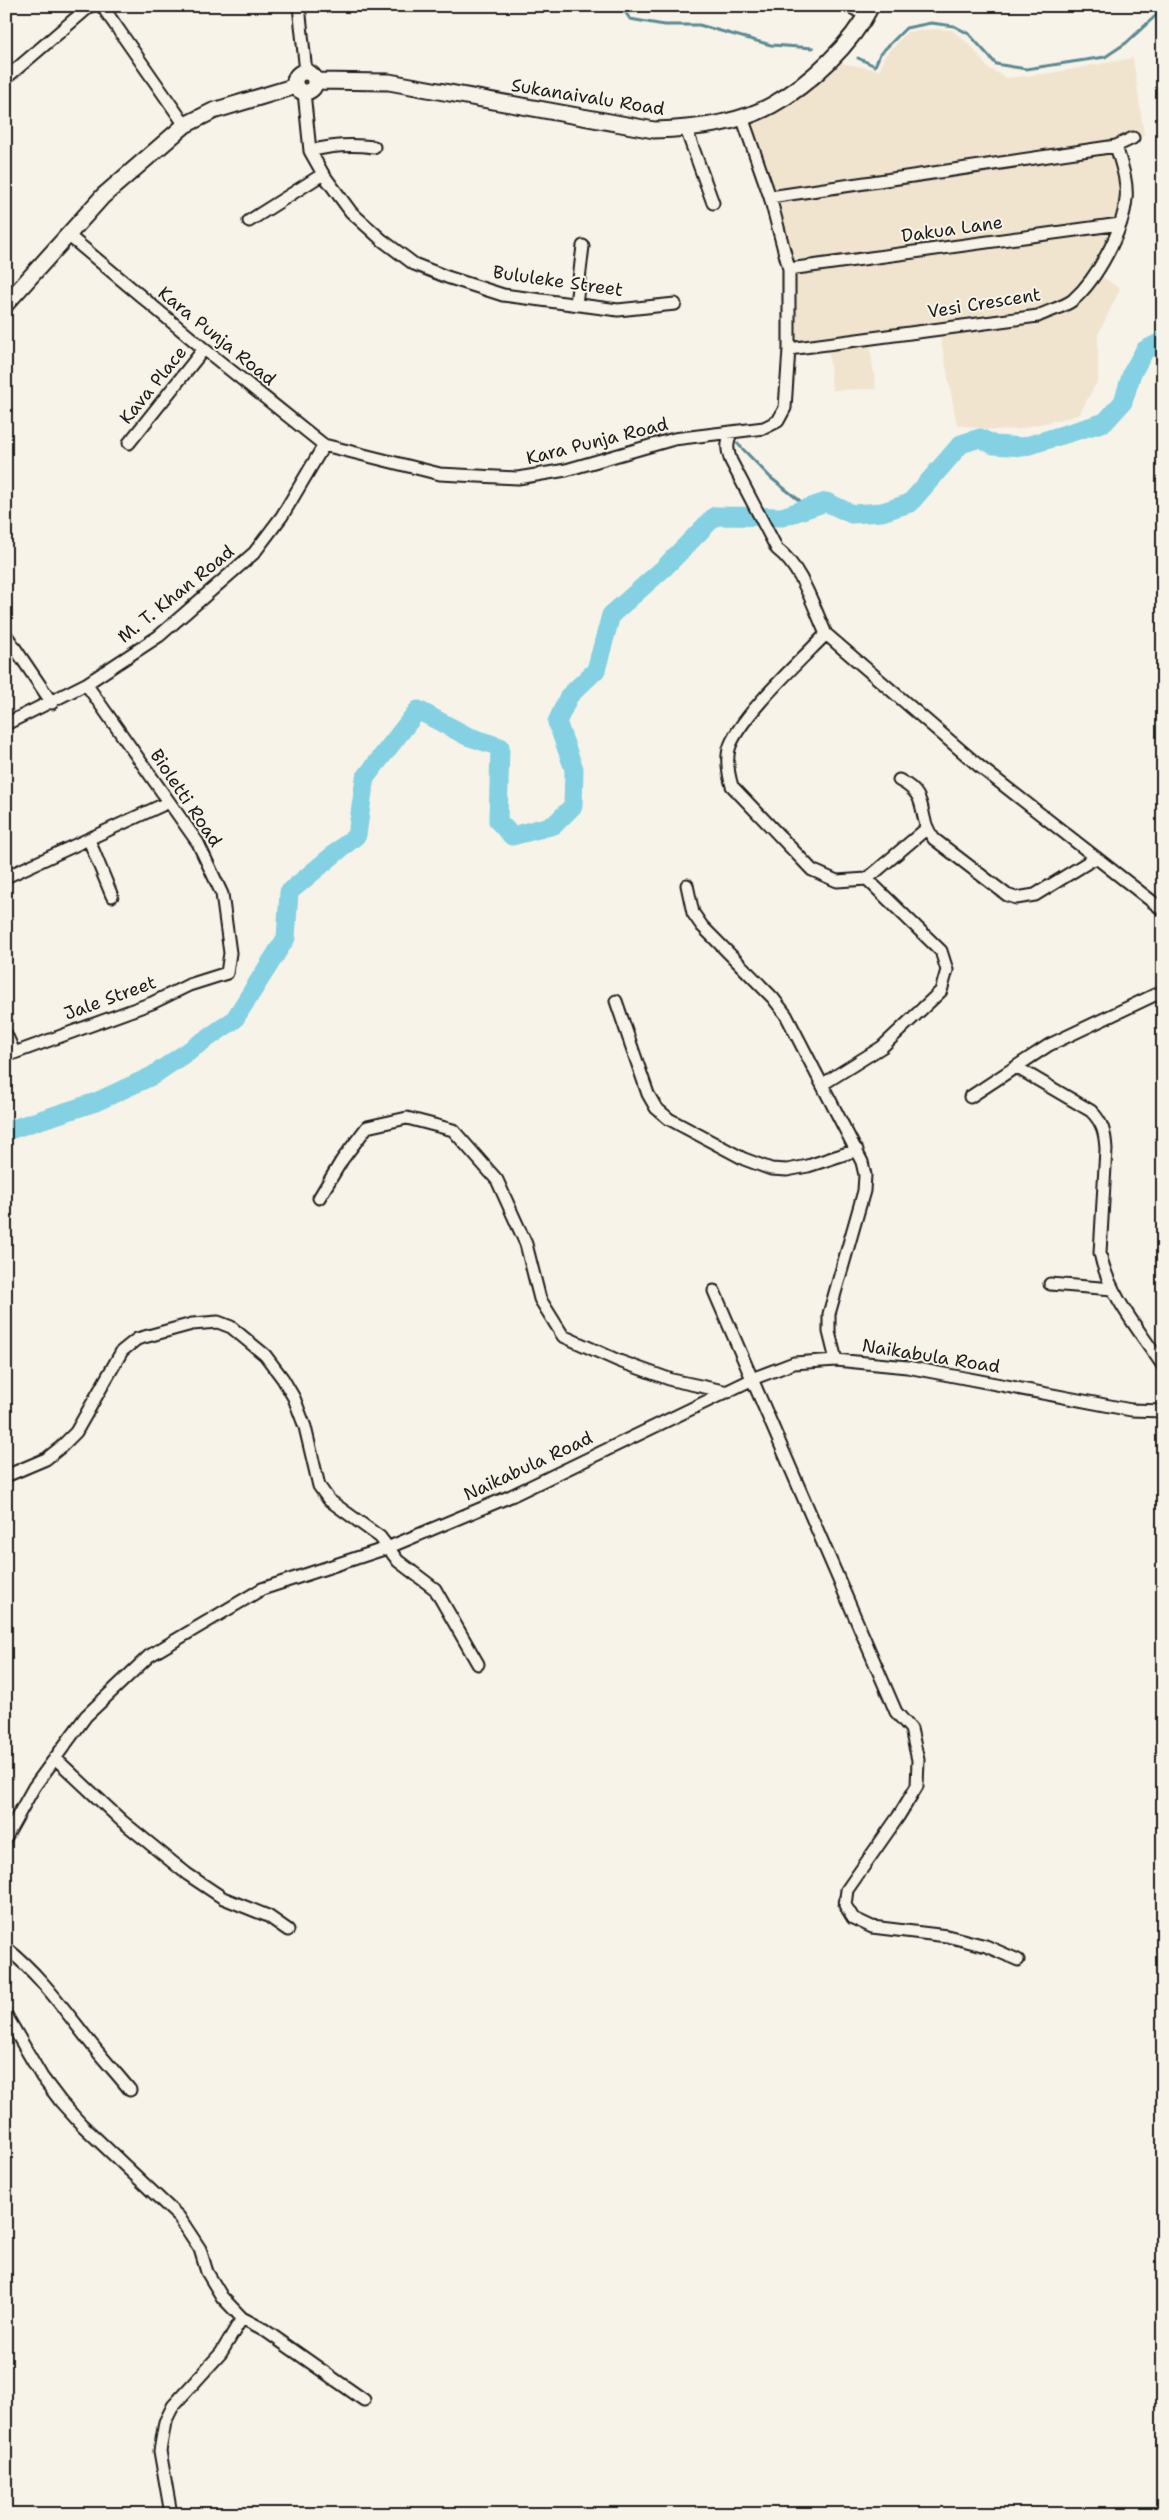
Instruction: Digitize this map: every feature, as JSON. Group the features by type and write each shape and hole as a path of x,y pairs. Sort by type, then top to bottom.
{"main road":[{"name":"Sukanaivalu Road","path":"310,76 389,82 654,130 686,129 742,117 772,105 830,61 869,11"},
{"path":"6,304 103,196 185,125 213,111 300,89 297,76 310,76"}],"street":[{"path":"6,78 90,6"},
{"path":"102,6 185,125"},
{"path":"299,6 310,76"},
{"path":"849,6 869,11"},
{"name":"Bululeke Street","path":"300,89 310,151 323,174 351,212 382,240 414,264 503,295 618,310 675,304"},
{"name":"Kara Punja Road","path":"68,235 204,349 324,445 440,474 518,478 566,470 674,439 764,428 778,421 785,408 789,349 789,269 770,197 742,117"},
{"path":"686,129 713,203"},
{"path":"770,197 1116,146 1133,138"},
{"path":"310,151 330,146 351,144 374,147"},
{"name":"Vesi Crescent","path":"789,349 1038,316 1072,301 1097,273 1120,224 1126,198 1124,172 1116,146"},
{"path":"249,221 323,174"},
{"name":"Dakua Lane","path":"789,269 1120,224"},
{"path":"576,304 583,246"},
{"name":"Kava Place","path":"129,442 204,349"},
{"path":"732,432 728,439 727,450 777,549 786,556 796,570 826,634 979,766 1163,910"},
{"name":"M. T. Khan Road","path":"6,724 52,703 86,684 159,636 254,553 282,516 324,445"},
{"path":"826,634 748,716 730,746 728,773 732,786 812,870 836,881 867,879 926,829"},
{"path":"6,635 52,703"},
{"name":"Bioletti Road","path":"86,684 198,843 222,894 230,953 227,973"},
{"path":"900,780 918,794 926,829 934,839 1000,890 1016,898 1035,895 1095,858"},
{"path":"6,878 169,802"},
{"path":"89,840 112,896"},
{"path":"822,1084 882,1047 941,991 947,978 947,964 941,951 867,879"},
{"path":"687,885 693,913 702,926 773,998 786,1015 857,1150 865,1175 864,1191 828,1314 829,1332 836,1360"},
{"name":"Jale Street","path":"10,1054 152,1003 189,985 227,973"},
{"path":"970,1097 1049,1045 1163,991"},
{"path":"616,1001 648,1094 656,1108 669,1119 744,1159 771,1169 787,1170 808,1166 857,1150"},
{"path":"6,1034 10,1054"},
{"path":"1016,1067 1091,1111 1100,1120 1105,1133 1106,1149 1100,1253 1103,1269 1113,1289 1163,1366"},
{"path":"319,1198 342,1160 367,1127 407,1118 453,1130 496,1180 526,1244 540,1299 563,1336 619,1361 672,1380 728,1392"},
{"path":"1050,1284 1113,1289"},
{"path":"714,1291 896,1712 911,1729 918,1760 916,1786 898,1817 847,1890 846,1905 853,1918 872,1927 947,1936 986,1946 1018,1960"},
{"path":"6,1476 46,1459 76,1432 122,1351 137,1339 192,1324 218,1322 231,1327 265,1355 283,1379 294,1398 305,1427 319,1486 329,1500 380,1537 398,1561 435,1589 478,1664"},
{"name":"Naikabula Road","path":"6,1837 34,1787 86,1716 149,1656 262,1589 387,1548 510,1496 753,1379 794,1363 836,1360 907,1367 1092,1404 1131,1410 1163,1411"},
{"path":"55,1758 122,1821 186,1874 224,1898 268,1916 288,1930"},
{"path":"6,1948 22,1960 62,2004 93,2046 130,2090"},
{"path":"6,2015 38,2070 60,2102 179,2217 200,2248 207,2272 216,2290 242,2318 263,2329 364,2400"},
{"path":"171,2514 160,2451 165,2422 173,2406 221,2352 242,2318"}],"shaded area":[{"path":"932,29 952,30 971,46 988,68 1007,78 1051,73 1133,58 1144,135 1117,146 1126,199 1097,273 1120,289 1098,335 1098,380 1079,415 1019,429 993,430 957,425 939,330 869,338 876,389 832,390 828,343 789,349 789,269 742,117 830,61 880,70 884,57 907,32"}],"waterway":[{"path":"621,6 630,19 664,25 699,25 771,45 813,48"},
{"path":"858,58 875,66 880,54 906,28 931,23 954,26 969,34 996,64 1026,69 1105,57 1126,43 1163,9"},
{"path":"6,1131 96,1102 152,1076 234,1020 286,938 289,892 357,835 365,778 418,710 467,736 500,747 498,821 512,836 554,825 573,806 574,769 557,722 569,696 596,670 611,615 664,568 715,516 782,517 826,502 852,514 882,512 910,503 961,444 980,438 994,445 1023,447 1105,422 1123,402 1132,373 1145,350 1163,341"},
{"path":"737,443 771,478 809,508"}]}
